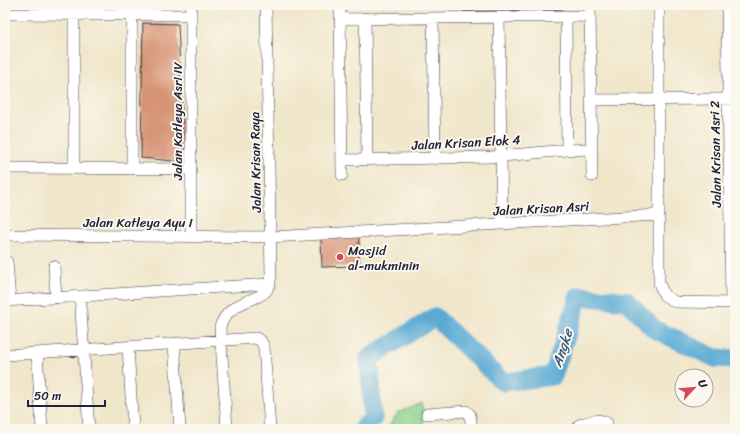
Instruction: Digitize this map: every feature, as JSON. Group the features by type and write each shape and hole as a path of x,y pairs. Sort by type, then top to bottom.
{"street":[{"name":"Jalan Krisan Raya","path":"266,5 271,237 270,284"},
{"path":"340,5 342,175"},
{"path":"590,5 592,176"},
{"path":"659,5 659,283 664,295 675,302 733,302"},
{"name":"Jalan Krisan Asri 2","path":"727,5 731,17 733,302"},
{"path":"5,14 132,15 191,10"},
{"name":"Jalan Katleya Asri IV","path":"191,10 191,236"},
{"path":"74,15 74,168"},
{"path":"132,15 132,168"},
{"path":"340,19 590,16"},
{"path":"499,17 502,224"},
{"path":"566,17 567,150"},
{"path":"365,18 367,160"},
{"path":"433,18 435,159"},
{"path":"591,100 732,99"},
{"name":"Jalan Krisan Elok 4","path":"342,160 435,159 501,156 591,149"},
{"path":"5,168 191,169"},
{"name":"Jalan Krisan Asri","path":"271,237 658,215"},
{"name":"Jalan Katleya Ayu I","path":"5,235 271,237"},
{"path":"7,262 7,301 270,284"},
{"path":"54,266 56,298"},
{"path":"227,429 220,327 222,319 226,313 233,308 243,302 259,297 266,292 270,284"},
{"path":"80,296 89,429"},
{"path":"5,355 256,338 261,341 264,347 270,429"},
{"path":"174,344 180,429"},
{"path":"128,347 133,429"},
{"path":"37,353 42,429"},
{"path":"427,414 466,411 470,415 472,429"},
{"path":"579,425 595,420 601,420 607,423 607,429"}],"green space":[{"path":"422,403 424,429 387,429 398,413"}],"building":[{"path":"465,5 563,5 563,9 464,12"},
{"path":"143,23 178,24 184,162 141,158"},
{"name":"Masjid al-mukminin","path":"359,236 359,266 322,267 321,239"}],"waterway":[{"name":"Angke","path":"363,429 373,418 369,358 435,317 503,382 553,376 579,296 627,301 654,329 715,358 735,359"}],"place":[{"name":"Masjid al-mukminin","path":"340,257"}]}
